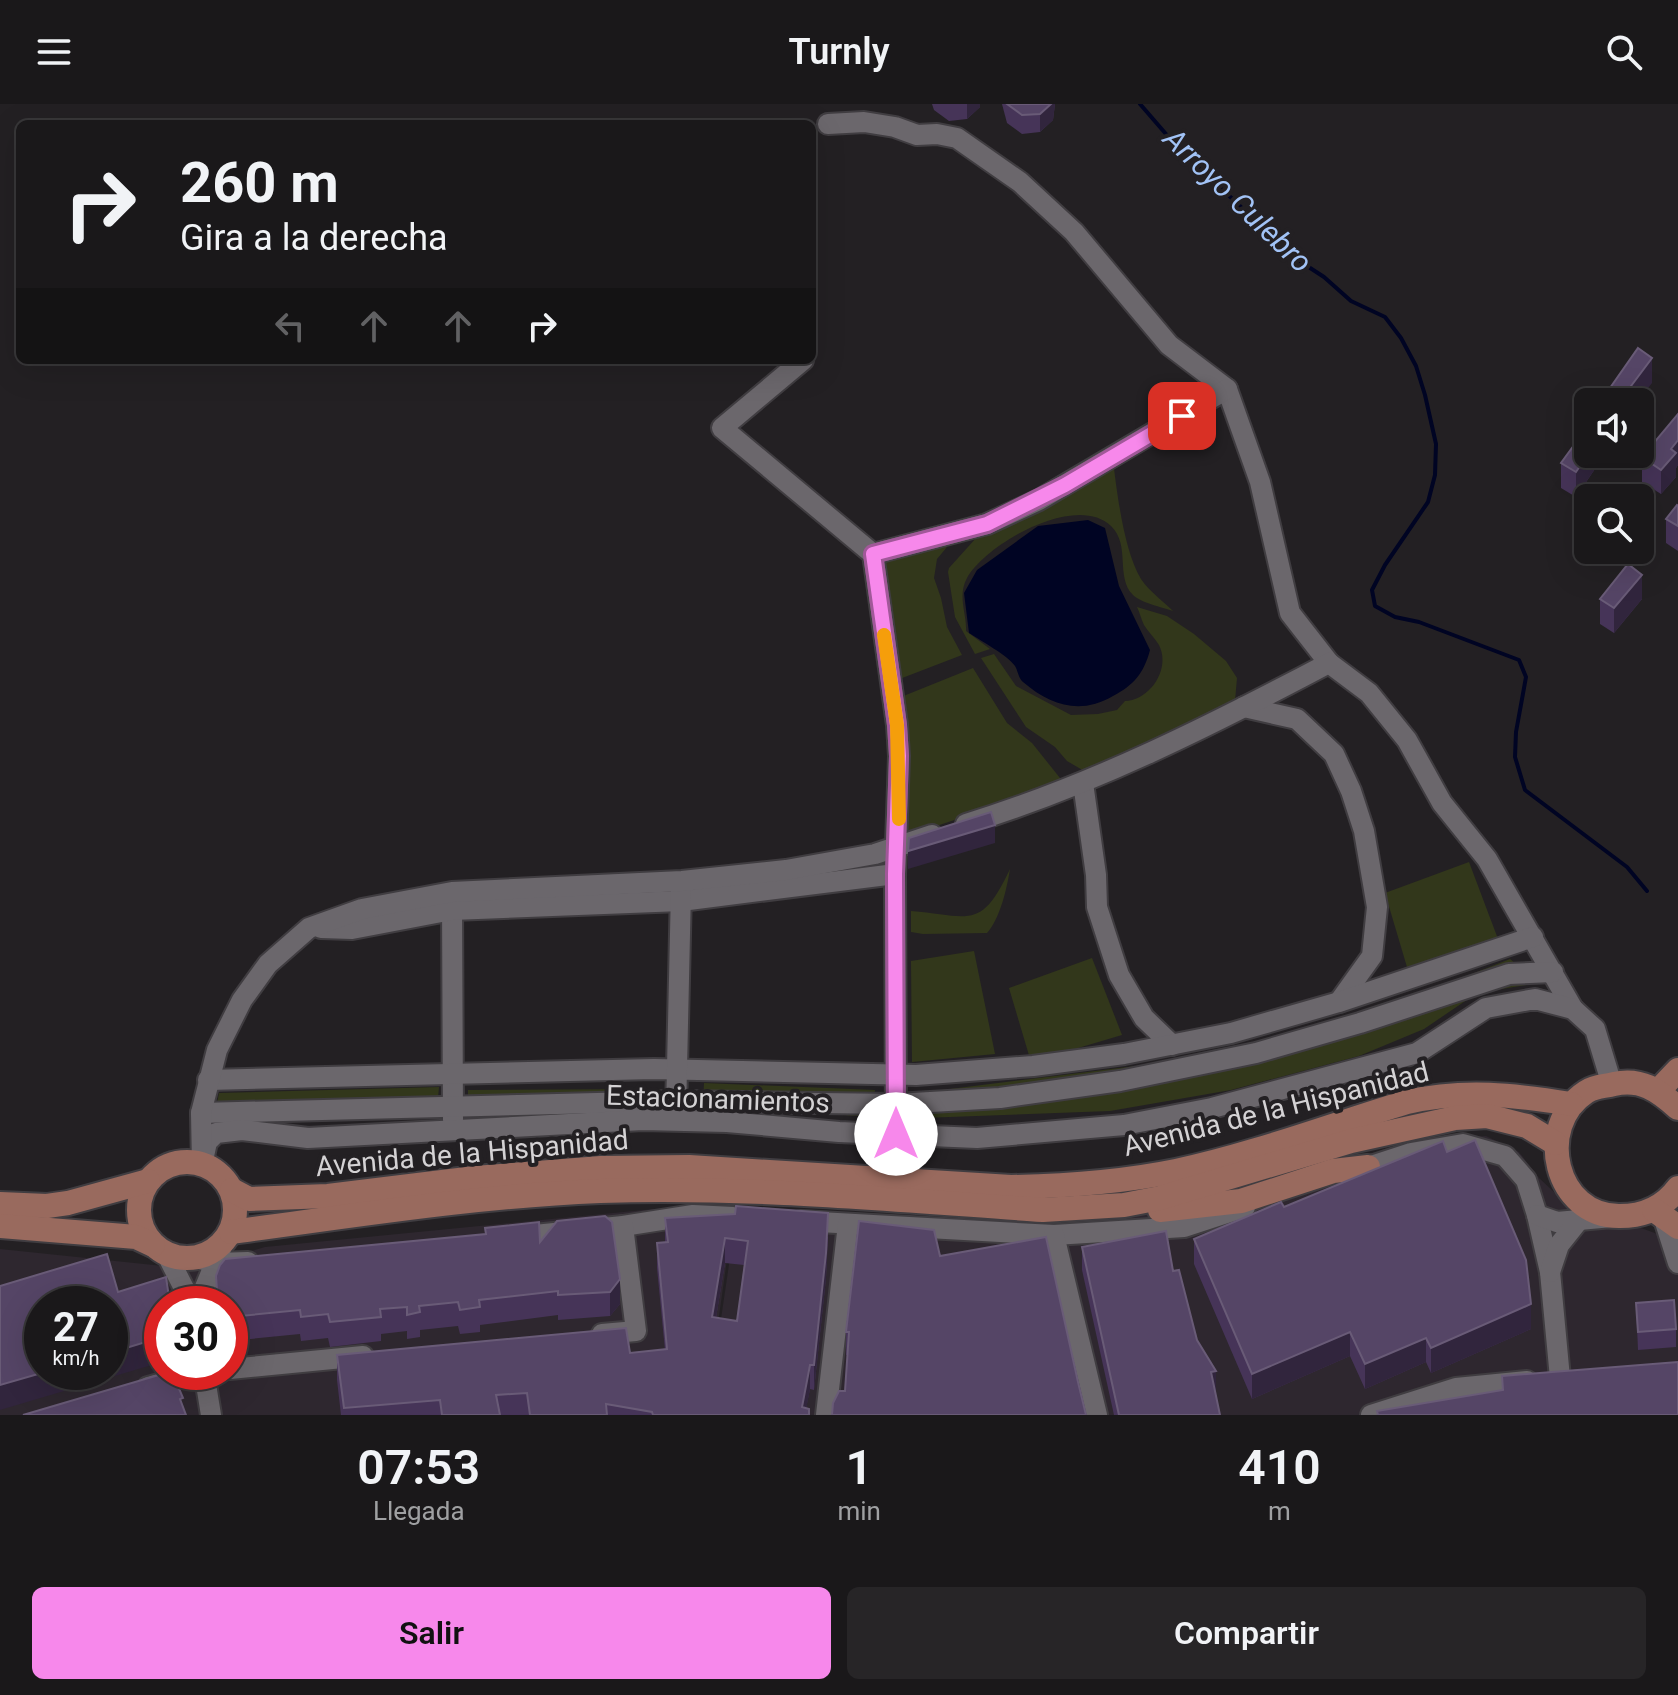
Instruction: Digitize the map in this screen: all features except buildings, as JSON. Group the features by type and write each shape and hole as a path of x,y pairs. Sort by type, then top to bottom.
{"main road":[{"path":"1659,1090 1678,1070"},
{"path":"1678,1108 1659,1090 1641,1083 1622,1081 1603,1084 1571,1104 1560,1122 1555,1143 1558,1168 1570,1191 1582,1204 1598,1212 1615,1216 1665,1217 1671,1197 1678,1188"},
{"name":"Avenida de la Hispanidad","path":"232,1190 249,1199 328,1196 475,1178 601,1168 689,1167 1011,1187 1058,1186 1124,1180 1178,1170 1437,1095 1505,1094 1571,1104"},
{"name":"Avenida de la Hispanidad","path":"219,1252 497,1198 599,1191 752,1190 1043,1210 1124,1205 1160,1198 1351,1141 1455,1118 1487,1116 1527,1126 1555,1143"},
{"path":"0,1204 47,1206 68,1203 148,1181 163,1168 182,1162 202,1164 220,1174 232,1190 236,1204 235,1218 219,1252 181,1259 136,1237 0,1226"},
{"path":"1085,1208 1099,1218 1241,1201 1333,1171 1368,1167"},
{"path":"148,1181 139,1203 141,1226 160,1250"}],"street":[{"path":"828,124 864,122 895,127 917,135 937,134 957,138 1020,182 1074,232 1169,345 1227,389 1260,482 1290,613 1329,663 1369,693 1407,740 1442,803 1487,859 1573,1009 1595,1029 1612,1085"},
{"path":"798,364 722,428 873,554 897,725 896,1134"},
{"path":"873,554 987,524 1026,506 1092,471 1227,389"},
{"path":"681,891 875,854 1021,807 1083,783 1329,663"},
{"path":"1244,707 1297,719 1334,754 1351,791 1364,831 1377,907 1372,956 1339,1002"},
{"path":"1083,783 1096,875 1097,907 1119,975 1144,1018 1172,1045"},
{"path":"202,1164 201,1113 217,1050 242,1000 268,964 309,928 362,909 452,901 681,891 895,874"},
{"path":"676,1111 681,891"},
{"path":"452,901 453,1130"},
{"path":"208,1080 677,1069 896,1074 1033,1066 1124,1054 1231,1033 1339,1002 1533,937"},
{"path":"201,1113 452,1108 676,1111 1000,1098 1120,1081 1256,1053 1509,974 1553,972"},
{"name":"Estacionamientos","path":"202,1164 207,1142 216,1133 242,1130 308,1138 453,1130 676,1111 727,1122 977,1138 1124,1125 1212,1108 1417,1053 1486,1008 1535,999 1573,1009"},
{"path":"786,1220 1054,1235 1184,1227 1411,1153 1463,1144 1505,1156 1526,1180 1537,1215 1569,1377 1456,1388 1371,1415"},
{"path":"498,1238 623,1226 693,1215 755,1218"},
{"path":"1537,1215 1557,1222 1615,1216"},
{"path":"1665,1217 1678,1263"},
{"path":"1550,1272 1559,1245 1579,1220"},
{"path":"826,1415 848,1224"},
{"path":"580,1336 636,1331 623,1226"},
{"path":"1054,1235 1097,1415"},
{"path":"160,1250 181,1286"},
{"path":"205,1286 219,1252 262,1260"},
{"path":"248,1367 376,1355"},
{"path":"132,1391 144,1388"},
{"path":"206,1390 211,1415"}],"shaded area":[{"path":"1486,1136 1519,1152 1539,1178 1569,1206 1608,1226 1641,1228 1663,1236 1678,1251 1678,1415 718,1415 712,1380 737,1210 1060,1227 1233,1194 1421,1140"},
{"path":"685,1206 734,1210 710,1380 715,1415 0,1415 0,1249 192,1269 265,1247"}],"green space":[{"path":"1113,460 1122,521 1135,567 1144,583 1173,611 1146,603 1133,595 1125,579 1120,542 1111,526 1096,517 1076,515 1055,519 1033,526 1012,538 977,565 967,578 963,598 966,631 990,649 975,654 955,617 949,568 986,527"},
{"path":"937,545 947,547 937,559 934,578 947,627 962,655 897,680 880,562"},
{"path":"1137,607 1167,616 1226,661 1237,678 1235,701 1091,775 1067,761 1055,747 1026,727 981,658 994,654 1016,686 1071,715 1117,710 1125,701 1150,689 1162,664 1159,645 1144,625"},
{"path":"973,668 1007,723 1032,743 1064,783 904,837 909,768 901,697"},
{"path":"1469,862 1498,939 1407,967 1385,893"},
{"path":"1010,869 999,912 987,933 911,932 911,911 961,916 981,911 1000,889"},
{"path":"974,951 995,1054 912,1062 911,961"},
{"path":"1092,958 1122,1035 1031,1062 1009,988"},
{"path":"1510,959 1539,983 1477,993 1424,1029 1359,1056 1231,1090 1110,1111 922,1118 918,1093 1233,1054 1441,986"},
{"path":"704,1083 875,1090 872,1117 703,1105"},
{"path":"439,1087 437,1109 215,1114 219,1093"},
{"path":"660,1089 660,1109 468,1111 468,1090"}],"water":[{"path":"1088,520 1105,528 1119,586 1150,650 1141,672 1127,687 1101,702 1066,705 1034,690 1021,680 1011,662 969,633 964,593 977,570 1038,526"}],"waterway":[{"name":"Arroyo Culebro","path":"1140,104 1185,156 1237,203 1281,249 1324,277 1351,301 1385,317 1401,338 1416,366 1425,395 1436,444 1435,475 1428,502 1385,565 1372,590 1375,606 1395,617 1419,622 1519,660 1526,677 1516,732 1515,757 1525,790 1627,867 1647,891"}],"slow traffic":[{"path":"884,635 897,725 899,819"}],"route":[{"path":"896,1134 895,874 899,756 873,554 987,524 1092,471 1182,416"}]}
